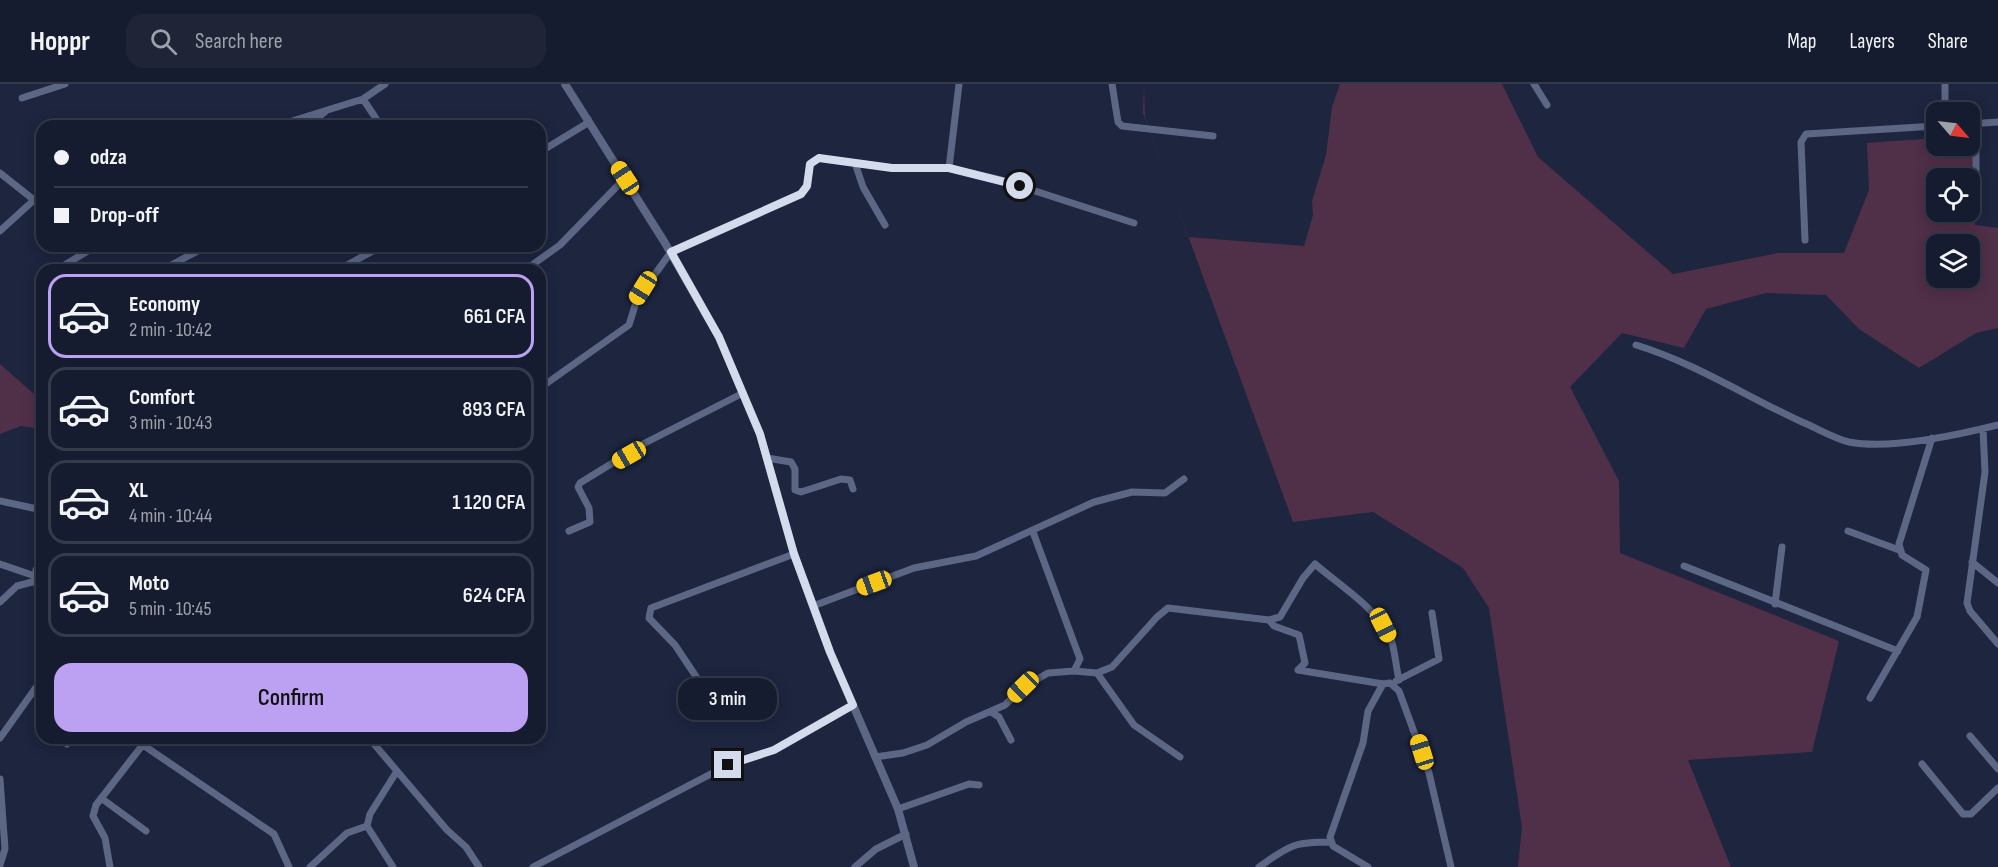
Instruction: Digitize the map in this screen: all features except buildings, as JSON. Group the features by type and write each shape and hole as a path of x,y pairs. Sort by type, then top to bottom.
{"street":[{"path":"295,120 363,99 385,84"},
{"path":"565,84 671,252 719,337 760,434 794,554 813,606 898,809 914,867"},
{"path":"949,168 959,84"},
{"path":"1112,84 1118,122 1122,126 1213,136"},
{"path":"1534,84 1547,105"},
{"path":"1945,84 1945,102"},
{"path":"22,98 61,85"},
{"path":"363,99 377,120"},
{"path":"314,120 329,109"},
{"path":"546,148 586,124 588,119"},
{"path":"1980,123 1998,122"},
{"path":"1805,240 1801,142 1806,134 1926,127"},
{"path":"546,384 629,325 637,299 671,252 801,194 807,186 810,164 819,158 892,168 949,168 1001,180 1134,223"},
{"path":"855,163 863,187 885,225"},
{"path":"0,173 36,198"},
{"path":"533,264 560,245 625,178"},
{"path":"0,231 36,201"},
{"path":"66,264 86,252"},
{"path":"173,264 196,252"},
{"path":"349,264 371,252"},
{"path":"1636,345 1698,369 1761,403 1846,441 1885,442 1932,438 1998,425"},
{"path":"569,531 590,522 590,508 578,487 580,483 645,443 743,393"},
{"path":"1983,429 1985,472 1967,603 1970,611 1998,644"},
{"path":"1870,698 1917,617 1927,576 1924,566 1902,555 1899,544 1932,438"},
{"path":"767,458 791,462 795,469 795,490 801,492 841,479 850,480 853,489"},
{"path":"813,606 914,568 976,556 1033,532 1094,502 1132,492 1165,493 1184,479"},
{"path":"0,501 36,509"},
{"path":"1848,531 1899,550"},
{"path":"1033,532 1080,659 1074,671"},
{"path":"1775,604 1782,547"},
{"path":"701,684 675,645 649,618 651,608 794,554"},
{"path":"1972,562 1998,583"},
{"path":"0,564 35,578"},
{"path":"875,757 903,753 927,745 966,722 991,712 1048,673 1074,671 1097,673 1112,667 1157,616 1168,609 1269,621 1280,617 1303,578 1315,564 1363,602 1383,625 1391,640 1399,680"},
{"path":"1684,566 1898,651"},
{"path":"0,602 16,586 35,578"},
{"path":"1269,621 1274,626 1299,634 1305,663 1298,670 1387,683 1399,680 1439,659 1432,613"},
{"path":"1097,673 1134,725 1180,757"},
{"path":"1330,842 1363,743 1368,711 1387,683"},
{"path":"1387,683 1399,691 1415,730 1429,773 1451,867"},
{"path":"0,738 36,687"},
{"path":"533,867 728,765 774,750 853,705"},
{"path":"991,712 999,717 1011,740"},
{"path":"1970,736 1998,769"},
{"path":"374,744 466,848 479,867"},
{"path":"111,867 105,838 93,816 101,798 143,746 274,834 289,867"},
{"path":"1922,765 1963,814 1971,814 1998,788"},
{"path":"366,826 370,814 397,771"},
{"path":"0,779 5,849 0,865"},
{"path":"898,809 969,784 979,785"},
{"path":"101,798 146,831"},
{"path":"310,867 347,833 366,826"},
{"path":"366,826 393,867"},
{"path":"855,867 876,849 906,834"},
{"path":"1259,867 1283,849 1301,842 1330,842 1368,867"}],"shaded area":[{"path":"1144,84 1145,117 1168,180 1143,113"},
{"path":"1340,84 1502,84 1538,157 1673,274 1778,253 1844,253 1869,190 1867,143 1926,139 1926,156 1974,156 1974,168 1926,168 1926,222 1975,222 1975,225 1998,228 1998,328 1976,333 1919,368 1859,329 1826,295 1766,293 1706,309 1684,348 1622,333 1570,387 1619,481 1620,553 1839,641 1812,752 1688,760 1731,867 1518,867 1522,827 1489,608 1463,568 1373,512 1293,522 1188,237 1304,246 1313,215 1312,201 1326,155 1332,107"},
{"path":"0,364 36,396 36,428 21,426 0,434"}],"route":[{"path":"728,765 774,750 853,705 830,652 794,554 760,434 719,337 671,252 801,194 807,186 810,164 819,158 892,168 936,170 949,168 1020,186"}]}
